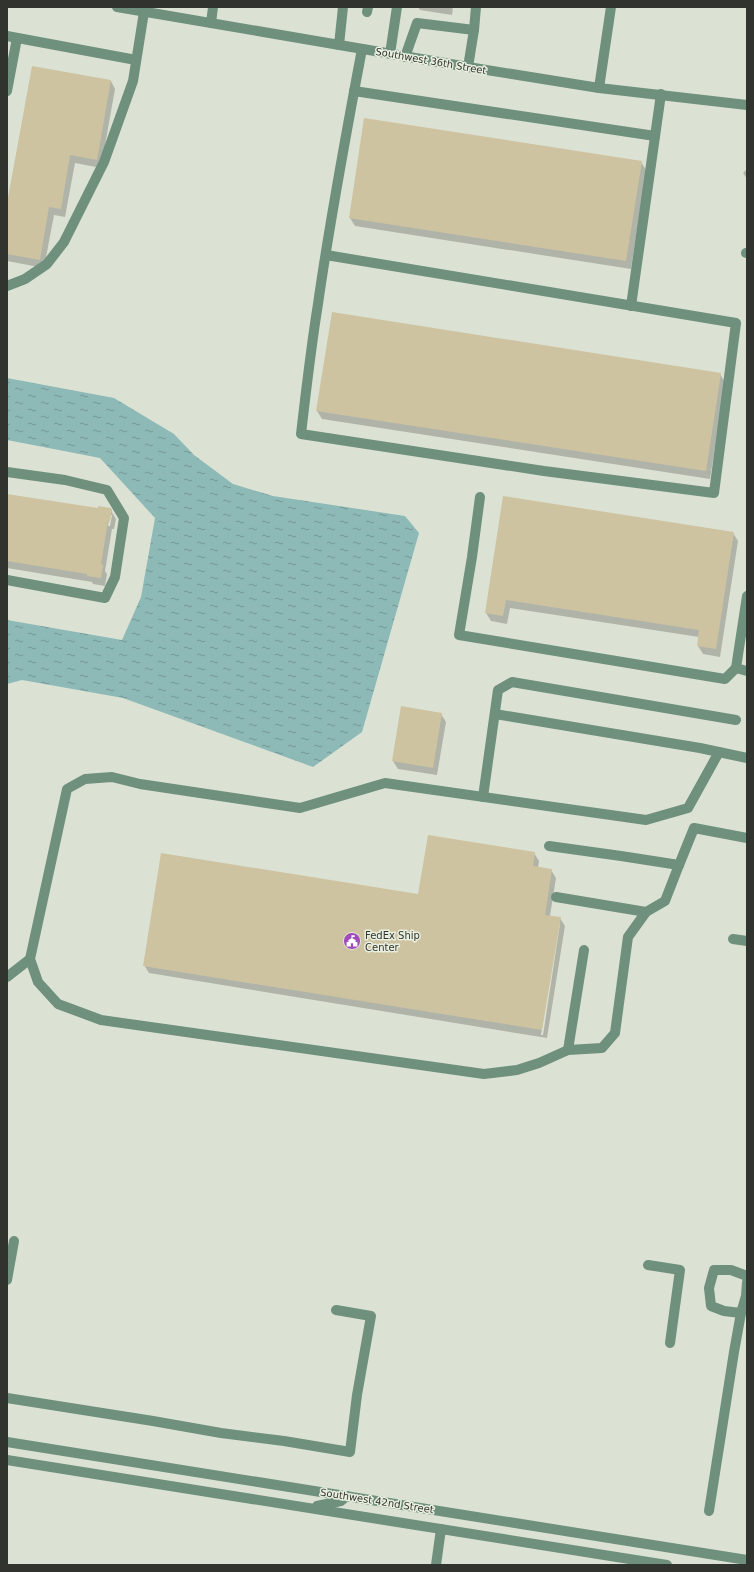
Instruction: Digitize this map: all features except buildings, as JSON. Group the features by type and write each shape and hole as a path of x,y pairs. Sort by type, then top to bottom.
{"street":[{"name":"Southwest 36th Street","path":"118,7 468,68 598,88 747,105"},
{"path":"211,23 213,7"},
{"path":"339,45 343,7"},
{"path":"390,54 397,7"},
{"path":"468,68 476,7"},
{"path":"598,88 612,7"},
{"path":"7,286 25,279 46,264 64,242 104,162 133,81 144,12"},
{"path":"405,57 417,23 474,30"},
{"path":"7,91 12,37 136,60"},
{"path":"326,255 736,324 714,493 544,471 300,434 326,255 362,49"},
{"path":"354,91 655,136"},
{"path":"631,306 661,94"},
{"path":"7,472 65,480 107,490 124,518 115,577 105,598 7,580"},
{"path":"480,497 459,635 726,679 736,668 747,596"},
{"path":"736,668 747,671"},
{"path":"482,797 498,690 512,682 736,720"},
{"path":"495,714 747,758"},
{"path":"719,752 688,808 646,820 385,783 300,808 140,784 112,777 85,779 67,789 30,959 38,982 58,1004 101,1020 484,1074 517,1070 539,1063 568,1050 602,1048 615,1033 628,937 646,912 665,901 694,828 747,838"},
{"path":"549,846 679,865"},
{"path":"556,897 646,912"},
{"path":"733,939 747,941"},
{"path":"568,1050 584,950"},
{"path":"7,977 30,959"},
{"path":"7,1280 14,1241"},
{"path":"648,1265 680,1270 670,1343"},
{"path":"741,1313 724,1311 711,1306 709,1288 714,1270 731,1270 747,1276"},
{"path":"709,1511 741,1313 746,1296 747,1282"},
{"path":"7,1398 221,1433 284,1441 350,1452 357,1395 371,1316 336,1310"},
{"name":"Southwest 42nd Street","path":"7,1442 747,1560"},
{"name":"Southwest 42nd Street","path":"7,1460 667,1565"},
{"path":"307,1508 341,1501 347,1496"},
{"path":"436,1565 441,1529"}],"water":[{"path":"7,378 114,398 174,434 194,455 233,484 273,496 405,516 419,533 362,732 313,767 123,698 22,680 7,684 7,620 122,640 141,597 155,518 100,458 7,440"}],"place":[{"name":"FedEx Ship Center","path":"352,941"}]}
